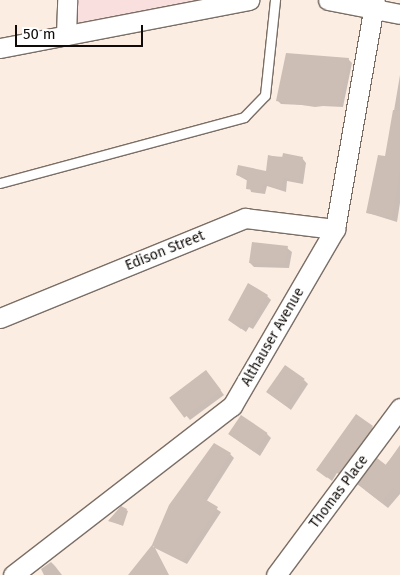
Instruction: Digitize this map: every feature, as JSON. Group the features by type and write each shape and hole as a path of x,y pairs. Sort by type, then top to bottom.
{"street":[{"path":"66,35 67,0"},
{"path":"0,48 250,0"},
{"path":"328,0 374,5 400,14"},
{"name":"Althauser Avenue","path":"12,575 232,406 335,229 374,5"},
{"name":"Edison Street","path":"0,318 245,218 335,229"},
{"name":"Thomas Place","path":"276,575 400,408"}],"lane":[{"path":"0,184 244,118 265,95 275,0"}],"shaded area":[{"path":"75,0 203,0 75,26"}],"building":[{"path":"286,53 349,58 340,104 315,107 276,101"},
{"path":"393,110 400,111 400,172 392,218 366,213 378,155 385,156"},
{"path":"283,153 303,157 299,181 283,177 282,189 263,183 261,191 246,189 247,178 236,175 238,165 266,171 268,155 282,158"},
{"path":"252,242 288,246 285,264 249,263"},
{"path":"248,283 268,295 249,326 244,323 241,329 228,320"},
{"path":"285,365 305,379 286,406 266,392"},
{"path":"206,370 221,390 184,418 169,398"},
{"path":"356,414 373,426 338,473 333,469 327,478 316,470"},
{"path":"241,415 268,433 255,452 228,434"},
{"path":"214,443 231,453 203,498 218,507 183,561 153,546 168,575 128,575 152,545 169,505"},
{"path":"400,445 400,492 392,488 382,503 357,484 377,458 386,465"},
{"path":"121,506 127,509 121,525 108,521"}]}
